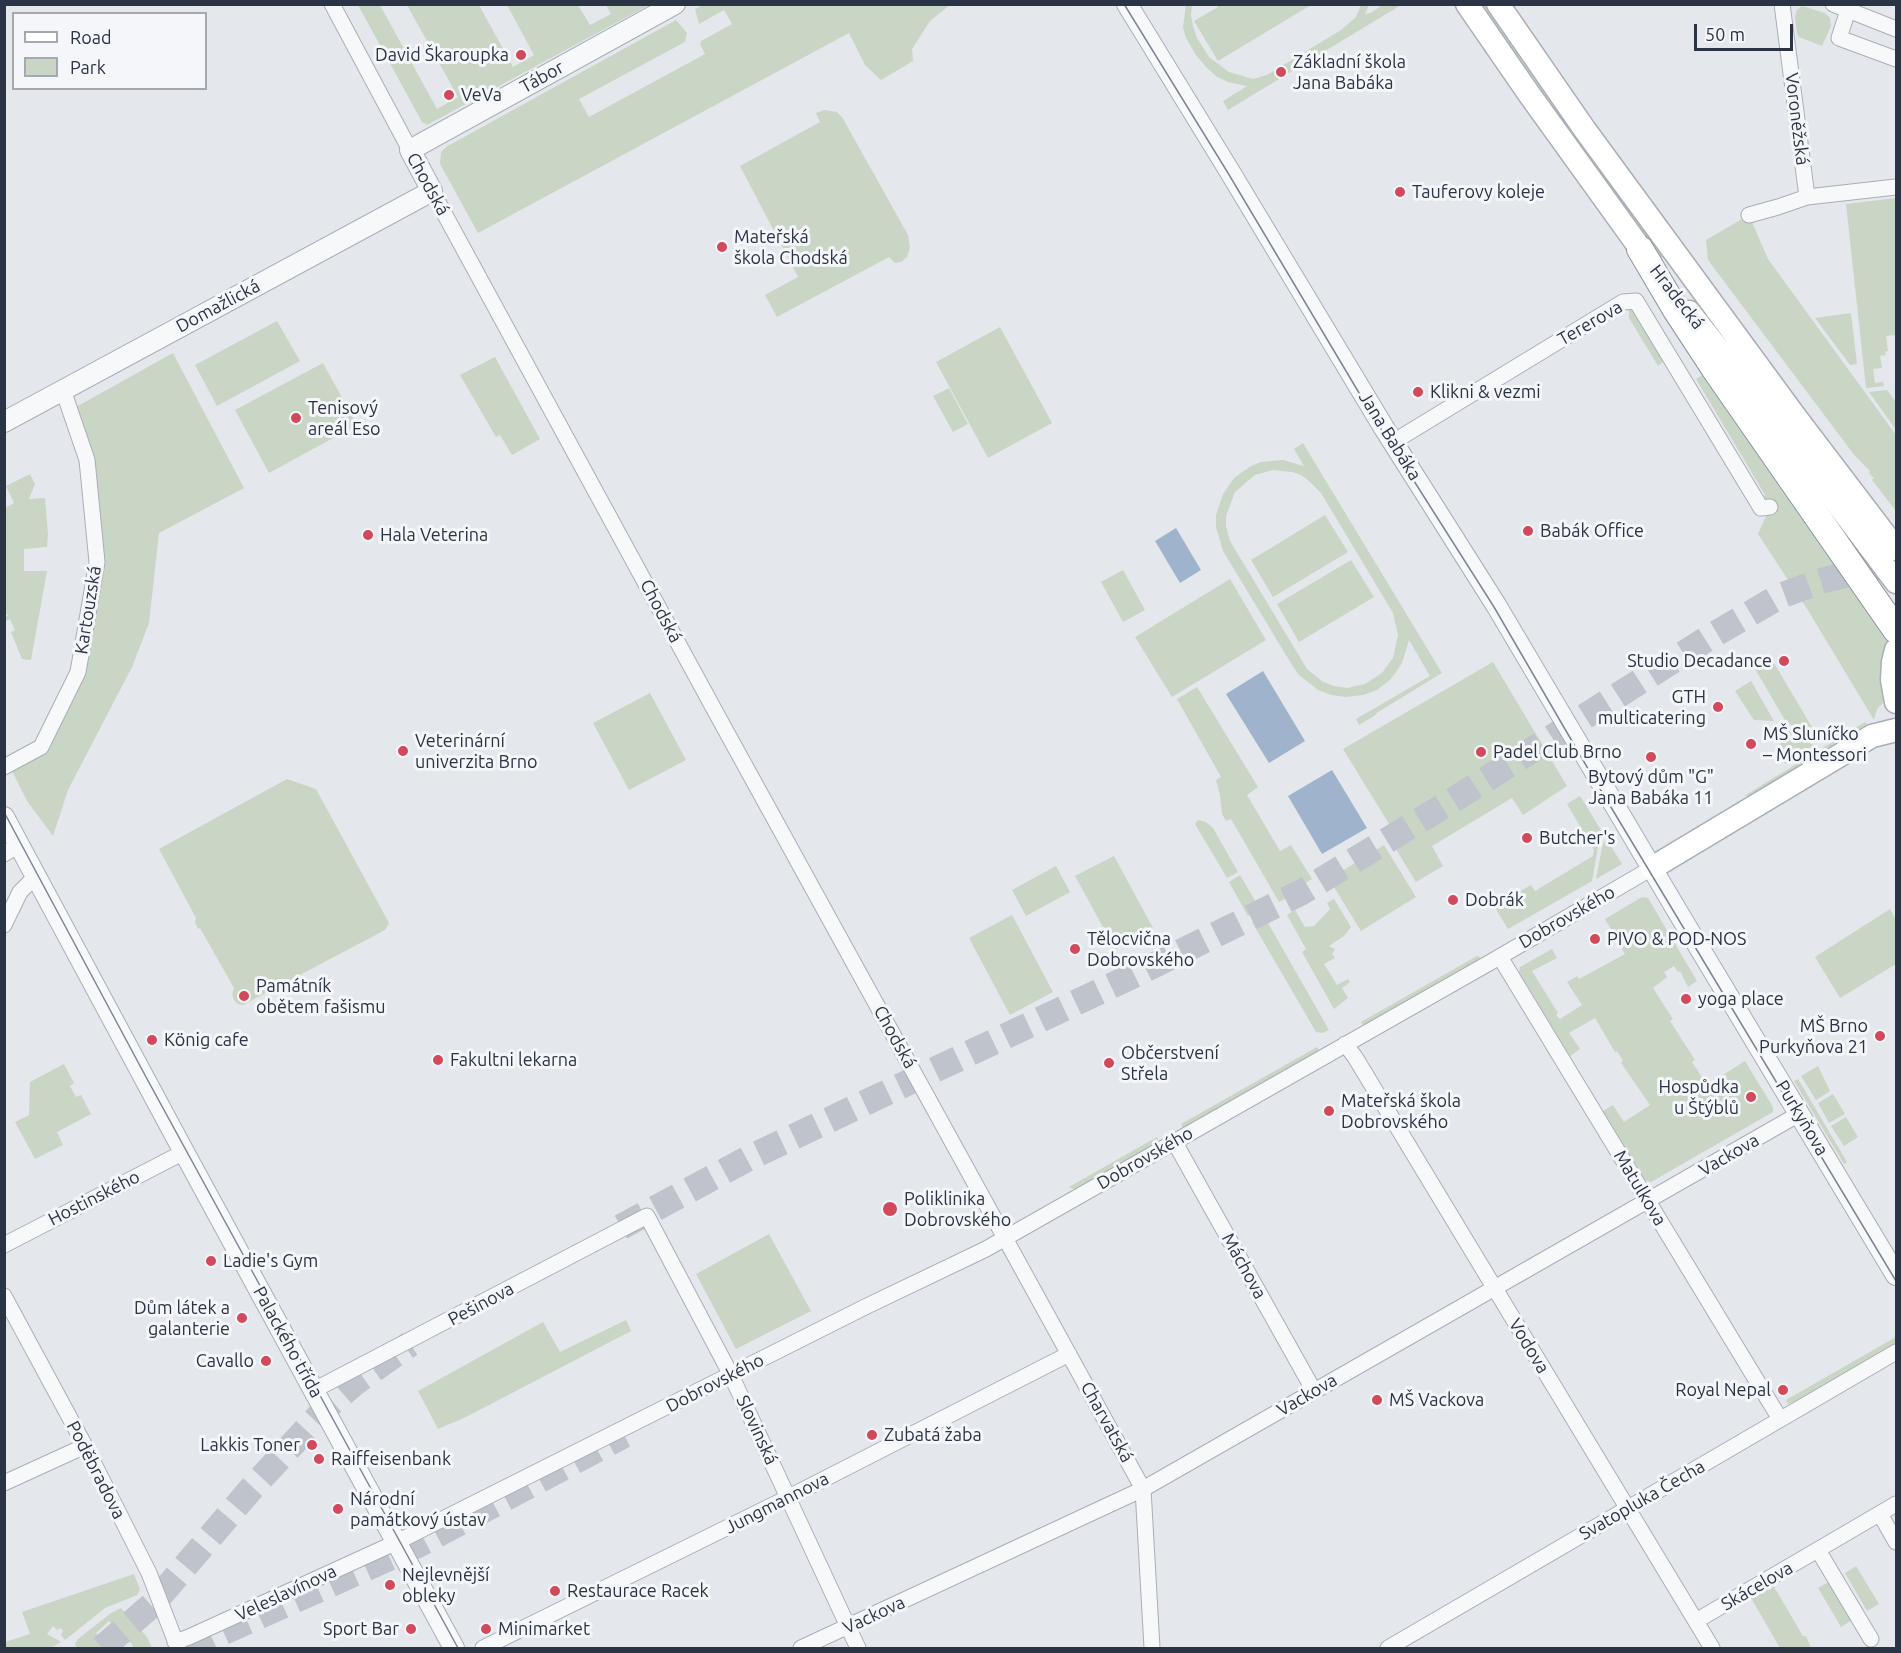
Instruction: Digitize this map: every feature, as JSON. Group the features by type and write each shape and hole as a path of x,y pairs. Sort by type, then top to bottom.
{"highway":[{"path":"1640,249 1714,368 1896,630"}],"main road":[{"name":"Hradecká","path":"1467,4 1640,249 1765,408 1896,582"},
{"name":"Hradecká","path":"1498,4 1585,130 1794,415 1896,549"},
{"name":"Dobrovského","path":"1872,736 1888,714 1893,699 1892,671 1896,650"},
{"name":"Dobrovského","path":"1652,868 1872,736 1896,730"}],"street":[{"name":"Chodská","path":"332,4 993,1216"},
{"name":"Tábor","path":"410,150 675,4"},
{"name":"Jana Babáka","path":"1127,4 1392,442 1496,605 1652,868"},
{"name":"Voroněžská","path":"1782,4 1807,197"},
{"path":"1833,4 1849,8 1896,29"},
{"path":"1849,8 1839,38 1896,59"},
{"path":"1749,215 1807,197 1896,187"},
{"name":"Domažlická","path":"4,422 432,191"},
{"name":"Tererova","path":"1392,442 1623,302 1636,301 1761,508 1770,507"},
{"name":"Kartouzská","path":"4,767 41,747 78,672 97,562 87,460 63,390"},
{"name":"Palackého třída","path":"4,817 12,849 36,876 454,1648"},
{"name":"Dobrovského","path":"397,1542 867,1306 964,1260 1500,957 1652,868"},
{"name":"Purkyňova","path":"1652,868 1896,1275"},
{"path":"4,925 20,892 36,876"},
{"name":"Matulkova","path":"1500,957 1780,1419"},
{"name":"Vodova","path":"1345,1044 1356,1057 1712,1648"},
{"name":"Vackova","path":"801,1648 1143,1489 1799,1114"},
{"name":"Máchova","path":"1174,1141 1314,1391"},
{"name":"Hostinského","path":"4,1245 184,1152"},
{"name":"Pešinova","path":"314,1390 647,1216"},
{"name":"Slovinská","path":"647,1216 731,1375 858,1648"},
{"name":"Charvatská","path":"993,1216 1143,1489 1152,1648"},
{"name":"Poděbradova","path":"4,1296 85,1446 149,1573 176,1645"},
{"name":"Svatopluka Čecha","path":"1388,1648 1896,1352"},
{"name":"Jungmannova","path":"483,1648 789,1497 1069,1354"},
{"path":"4,1483 85,1446"},
{"name":"Skácelova","path":"1696,1621 1896,1504"},
{"path":"1880,1514 1896,1542"},
{"name":"Veleslavínova","path":"176,1645 397,1542"},
{"path":"1818,1550 1871,1639"}],"green space":[{"path":"358,5 380,5 437,109 458,97 407,5 479,5 513,67 534,55 507,5 578,5 590,25 611,14 606,5 649,5 427,125 422,122"},
{"path":"703,5 950,5 930,21 912,49 913,61 881,80 865,65 849,33 478,233 440,164 441,152 446,147 676,20 687,33 685,42 579,99 589,117 705,54 700,44 701,41 732,24 724,10 699,24 695,9"},
{"path":"1186,5 1192,5 1193,26 1197,38 1209,57 1229,72 1253,79 1267,75 1341,30 1356,17 1361,5 1369,5 1365,14 1371,13 1382,5 1401,5 1228,110 1223,101 1247,86 1217,77 1196,55 1186,38 1183,27"},
{"path":"1217,5 1311,5 1218,61 1194,21 1218,7"},
{"path":"1478,5 1486,5 1668,255 1663,259 1590,161"},
{"path":"1802,6 1825,13 1830,18 1831,26 1822,46 1799,37 1797,33 1795,17 1797,10"},
{"path":"824,110 837,112 842,117 908,235 910,248 907,257 901,262 895,263 889,257 777,317 765,295 798,277 740,166 820,122 816,113"},
{"path":"1896,198 1896,335 1886,336 1888,351 1885,352 1886,355 1880,356 1882,368 1873,369 1875,383 1883,382 1884,386 1866,388 1846,204"},
{"path":"1749,215 1768,259 1896,435 1896,511 1872,480 1874,478 1869,473 1870,471 1855,456 1708,260 1706,240"},
{"path":"1629,306 1635,311 1664,361 1658,366 1629,318"},
{"path":"1851,313 1857,364 1850,365 1815,318"},
{"path":"277,321 300,361 217,406 195,365"},
{"path":"1000,327 1052,423 988,458 936,362"},
{"path":"173,353 244,488 159,533 149,623 132,667 68,790 53,836 27,801 11,769 45,751 85,672 102,564 76,407"},
{"path":"495,357 540,439 512,455 500,435 496,437 460,375"},
{"name":"Tenisový areál Eso","path":"323,363 357,425 269,473 235,410"},
{"path":"1708,371 1893,638 1885,701 1877,709 1874,720 1809,612 1758,534 1767,514 1763,499 1765,495 1696,379"},
{"path":"949,388 968,424 953,432 933,396"},
{"path":"1887,390 1896,402 1896,430 1869,392"},
{"path":"1303,443 1442,673 1359,725 1356,719 1430,676 1409,640 1402,663 1390,680 1377,690 1346,697 1318,690 1299,675 1292,665 1223,551 1216,527 1216,515 1223,494 1234,478 1261,462 1283,460 1304,466 1294,449","holes":["1273,470 1301,475 1321,493 1393,613 1398,635 1393,658 1382,673 1365,684 1347,688 1334,686 1323,682 1307,669 1230,541 1226,516 1235,492 1255,475"]},
{"path":"30,474 35,484 29,499 45,498 48,534 47,547 24,549 24,571 47,571 31,660 22,659 11,632 15,630 10,619 6,621 4,619 8,615 4,613 5,508 14,503 6,486"},
{"path":"1325,515 1348,552 1273,597 1251,560"},
{"path":"1351,560 1374,597 1299,642 1277,604"},
{"path":"1123,570 1145,610 1123,622 1101,582"},
{"path":"1230,579 1266,640 1172,697 1135,637"},
{"path":"1771,658 1816,734 1806,733 1786,722 1754,667"},
{"name":"Padel Club Brno","path":"1493,662 1567,786 1523,815 1512,798 1432,846 1443,866 1416,882 1391,841 1397,837 1343,749"},
{"path":"1751,681 1774,721 1754,720 1735,691"},
{"path":"1197,687 1258,787 1247,795 1280,851 1291,845 1312,879 1279,902 1231,819 1226,821 1222,814 1216,780 1221,777 1177,699"},
{"path":"650,693 686,760 629,790 593,723"},
{"path":"1865,722 1867,724 1752,795 1744,796"},
{"path":"1783,728 1815,746 1785,764 1779,753"},
{"path":"287,779 316,789 389,923 385,930 243,1005 238,1004 232,994 234,988 200,928 198,929 196,918 159,849"},
{"path":"1580,796 1601,830 1592,881 1508,929 1494,906 1531,885 1535,891 1593,856 1594,850 1567,804"},
{"path":"1198,820 1206,822 1213,828 1238,872 1227,878 1195,824"},
{"path":"1607,840 1622,864 1596,879 1603,843"},
{"path":"1384,845 1416,897 1361,931 1329,879"},
{"path":"1114,856 1153,928 1115,949 1075,876"},
{"path":"1056,866 1070,892 1026,916 1012,890"},
{"path":"1240,875 1260,909 1248,916 1229,882"},
{"path":"1642,897 1648,898 1697,981 1688,987 1680,971 1678,972 1674,966 1664,972 1667,977 1653,988 1673,1019 1670,1021 1695,1060 1692,1062 1707,1085 1745,1061 1773,1107 1773,1112 1651,1182 1645,1180 1603,1111 1613,1105 1624,1122 1650,1105 1621,1063 1623,1061 1617,1051 1615,1052 1595,1018 1569,1033 1580,1049 1570,1056 1519,972 1520,967 1552,949 1557,958 1532,971 1560,1019 1582,1005 1567,982 1577,976 1579,979 1625,954 1605,919"},
{"path":"1334,899 1351,927 1344,936 1329,946 1335,949 1332,954 1335,958 1324,964 1337,985 1348,979 1350,982 1342,988 1348,998 1334,1009 1302,952 1306,949 1287,915 1295,910 1305,927 1314,926 1330,909 1327,903"},
{"path":"1890,909 1896,920 1896,964 1840,998 1815,957"},
{"path":"1012,915 1053,992 1010,1015 969,938"},
{"path":"1264,916 1329,1030 1323,1033 1316,1032 1252,922"},
{"path":"1477,956 1480,957 1479,962 1364,1027 1361,1022"},
{"path":"1317,1047 1320,1051 1183,1128 1181,1124"},
{"path":"64,1064 74,1083 70,1086 76,1097 81,1095 91,1114 57,1132 63,1145 35,1159 15,1122 29,1115 30,1082"},
{"path":"1818,1066 1830,1091 1816,1100 1801,1076"},
{"path":"1798,1079 1847,1162 1844,1164 1794,1081"},
{"path":"1833,1094 1845,1114 1829,1123 1818,1103"},
{"path":"1846,1117 1858,1137 1844,1146 1831,1126"},
{"path":"1157,1137 1159,1141 1077,1189 1069,1187"},
{"path":"769,1234 811,1311 736,1349 696,1274"},
{"path":"626,1320 631,1331 466,1417 438,1429 418,1391 543,1322 560,1352"},
{"path":"1896,1337 1896,1344 1802,1399 1788,1404 1786,1400"},
{"path":"1856,1566 1879,1604 1867,1611 1845,1573"},
{"path":"134,1574 140,1590 137,1595 105,1608 65,1640 61,1635 63,1631 61,1628 57,1630 53,1626 47,1634 61,1642 51,1648 5,1648 5,1642 30,1634 22,1612"},
{"path":"1830,1581 1852,1620 1841,1627 1818,1588"},
{"path":"1773,1585 1803,1636 1806,1636 1811,1648 1780,1648 1751,1598"},
{"path":"121,1608 147,1637 152,1648 134,1648 109,1621 96,1633 109,1648 77,1648 75,1644 78,1639"}],"water":[{"path":"1176,528 1201,570 1180,583 1155,541"},
{"path":"1263,671 1305,741 1269,763 1226,694"},
{"path":"1332,770 1367,828 1322,854 1288,796"}],"tunnel":[{"path":"621,1227 747,1159 1130,977 1302,892 1447,804 1710,637 1780,596 1821,581 1896,564"},
{"path":"102,1648 152,1605 251,1489 328,1406 356,1382 410,1344"},
{"path":"188,1648 416,1546 624,1435"}],"tram line":[{"path":"1124,4 1374,418 1494,607 1594,779 1896,1281"},
{"path":"4,812 458,1648"}],"place":[{"name":"David Škaroupka","path":"521,55"},
{"name":"Základní škola Jana Babáka","path":"1281,72"},
{"name":"VeVa","path":"449,95"},
{"name":"Tauferovy koleje","path":"1400,192"},
{"name":"Mateřská škola Chodská","path":"722,247"},
{"name":"Klikni & vezmi","path":"1418,392"},
{"name":"Tenisový areál Eso","path":"296,418"},
{"name":"Babák Office","path":"1528,531"},
{"name":"Hala Veterina","path":"368,535"},
{"name":"Studio Decadance","path":"1784,661"},
{"name":"GTH multicatering","path":"1718,707"},
{"name":"MŠ Sluníčko – Montessori","path":"1751,744"},
{"name":"Veterinární univerzita Brno","path":"403,751"},
{"name":"Padel Club Brno","path":"1481,752"},
{"name":"Bytový dům \"G\" Jana Babáka 11","path":"1651,757"},
{"name":"Butcher's","path":"1527,838"},
{"name":"Dobrák","path":"1453,900"},
{"name":"PIVO & POD-NOS","path":"1595,939"},
{"name":"Tělocvična Dobrovského","path":"1075,949"},
{"name":"Památník obětem fašismu","path":"244,996"},
{"name":"yoga place","path":"1686,999"},
{"name":"MŠ Brno Purkyňova 21","path":"1880,1036"},
{"name":"König cafe","path":"152,1040"},
{"name":"Fakultni lekarna","path":"438,1060"},
{"name":"Občerstvení Střela","path":"1109,1063"},
{"name":"Hospůdka u Štýblů","path":"1751,1097"},
{"name":"Mateřská škola Dobrovského","path":"1329,1111"},
{"name":"Poliklinika Dobrovského","path":"890,1209"},
{"name":"Ladie's Gym","path":"211,1261"},
{"name":"Dům látek a galanterie","path":"242,1318"},
{"name":"Cavallo","path":"266,1361"},
{"name":"Royal Nepal","path":"1783,1390"},
{"name":"MŠ Vackova","path":"1377,1400"},
{"name":"Zubatá žaba","path":"872,1435"},
{"name":"Lakkis Toner","path":"312,1445"},
{"name":"Raiffeisenbank","path":"319,1459"},
{"name":"Národní památkový ústav","path":"338,1509"},
{"name":"Nejlevnější obleky","path":"390,1585"},
{"name":"Restaurace Racek","path":"555,1591"},
{"name":"Sport Bar","path":"411,1629"},
{"name":"Minimarket","path":"486,1629"}]}
